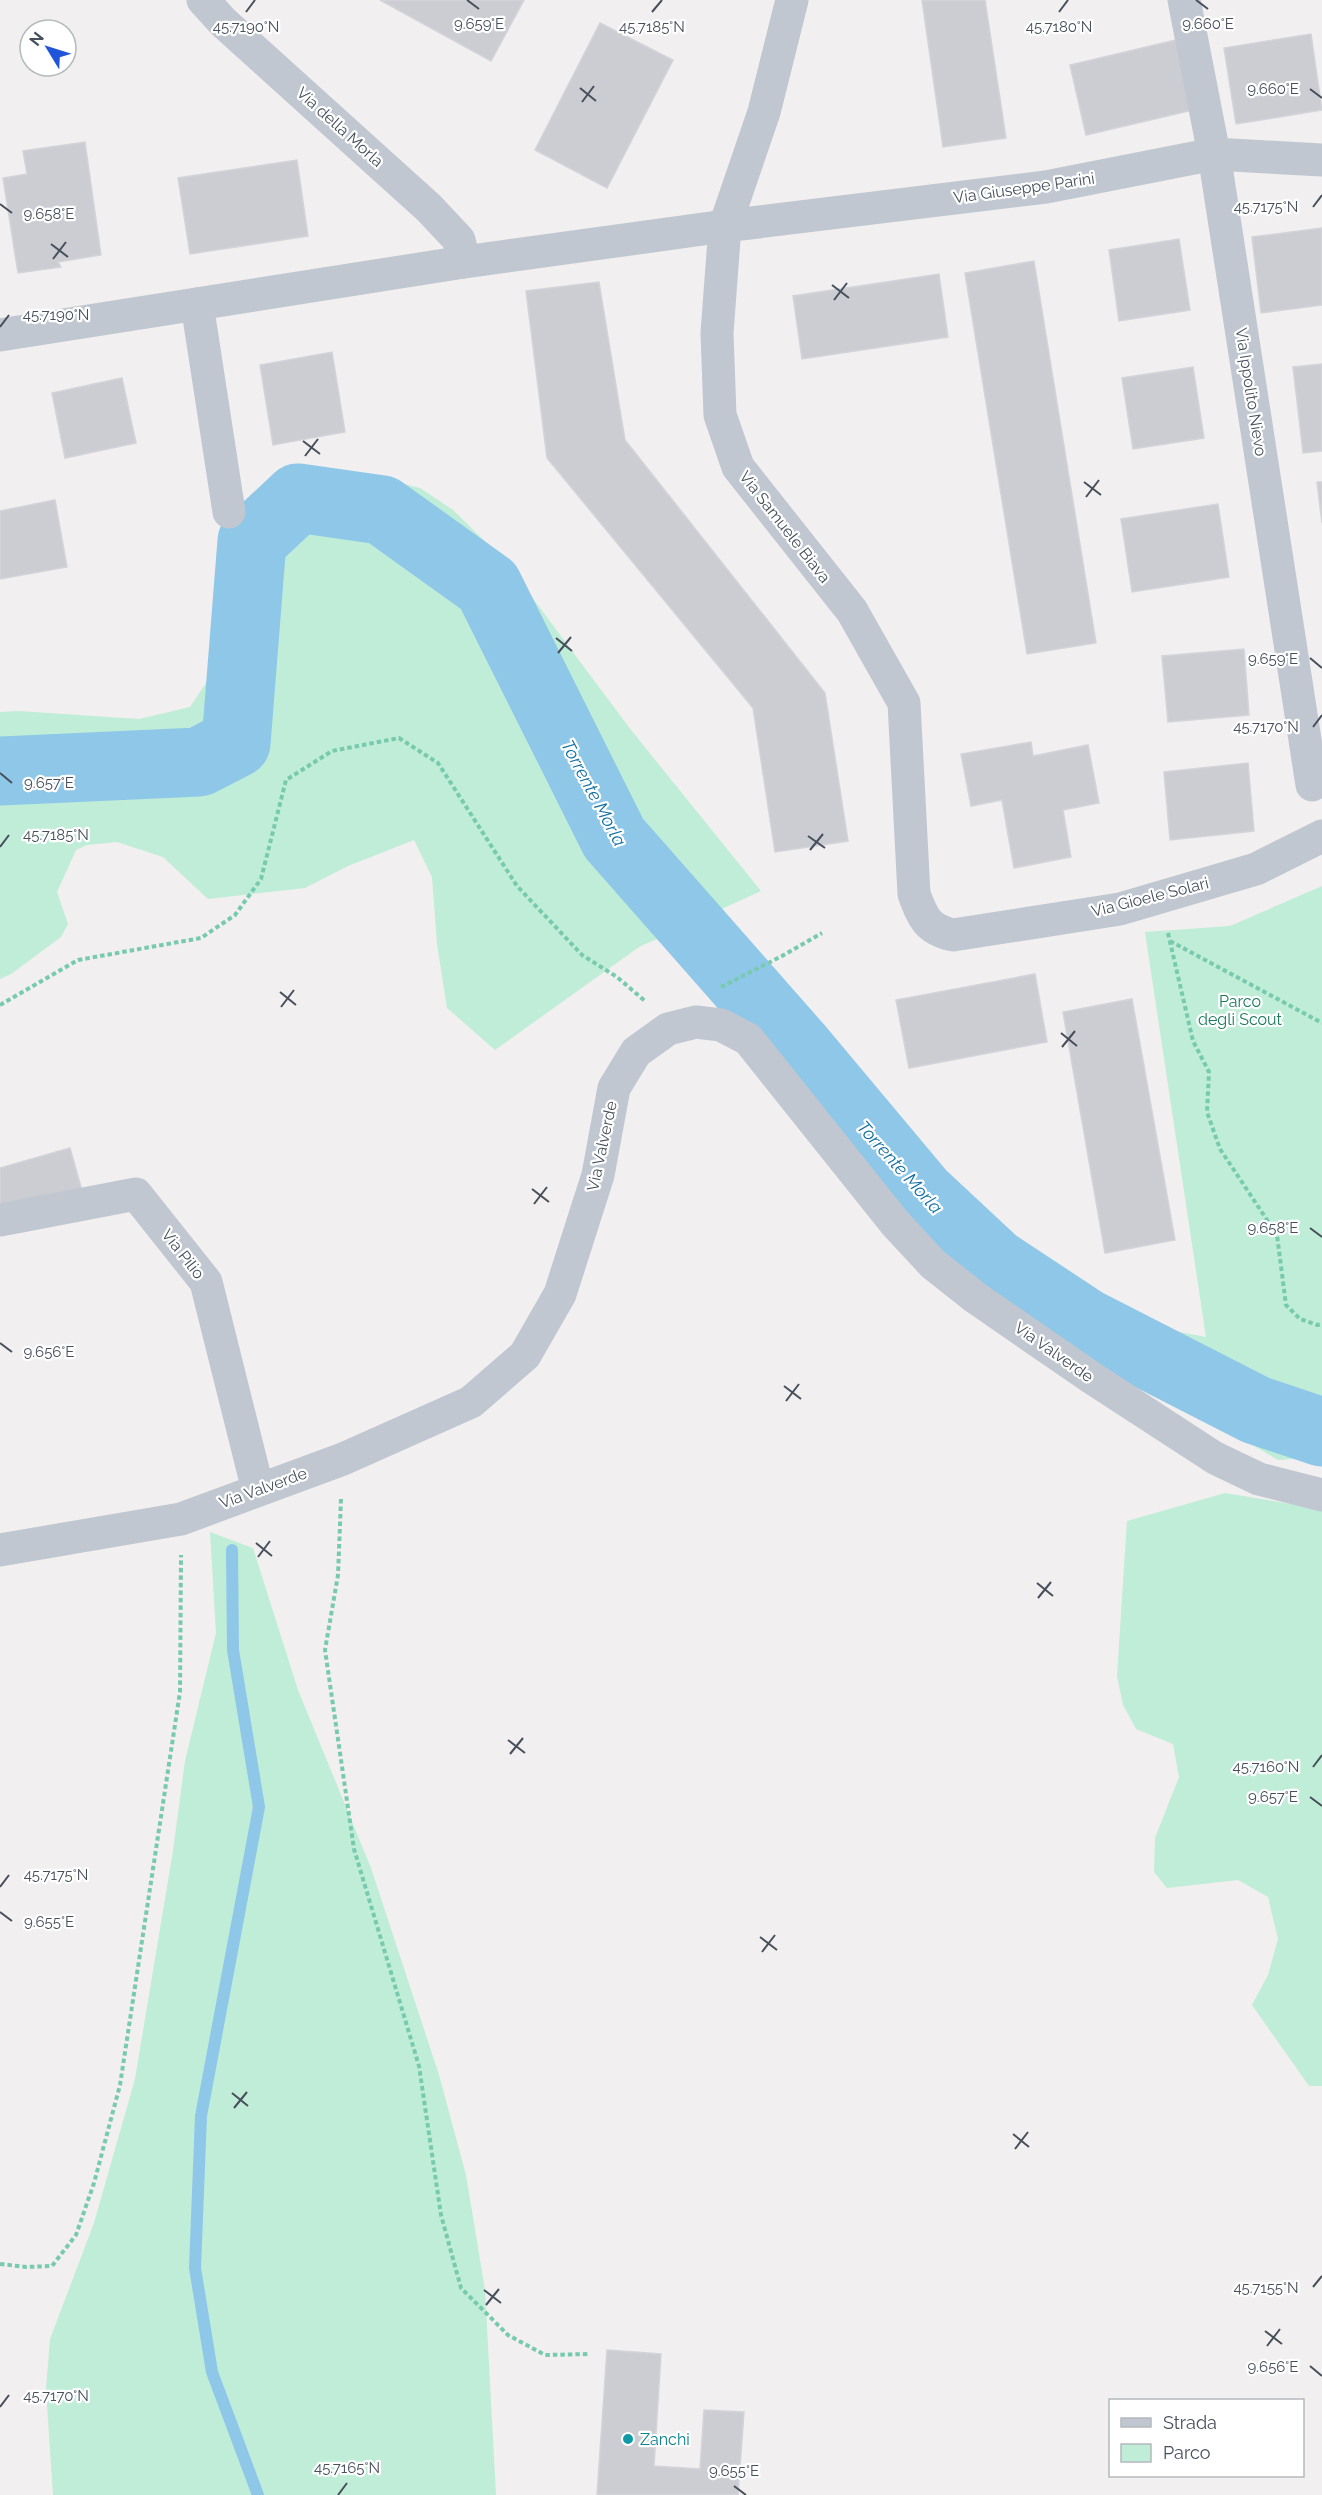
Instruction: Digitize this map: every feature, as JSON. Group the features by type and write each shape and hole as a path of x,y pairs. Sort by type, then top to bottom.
{"street":[{"name":"Via della Morla","path":"203,0 223,22 429,208 459,240 464,262"},
{"name":"Via Samuele Biava","path":"792,0 764,112 725,226 717,333 720,415 738,467 852,611 904,704 914,894 922,916 936,931"},
{"name":"Via Ippolito Nievo","path":"1184,0 1214,154 1312,785"},
{"name":"Via Giuseppe Parini","path":"725,226 1046,187 1214,154 1322,160"},
{"path":"0,335 464,262 725,226"},
{"path":"197,304 229,512"},
{"name":"Via Gioele Solari","path":"936,931 953,935 1120,909 1256,869 1322,836"},
{"name":"Via Valverde","path":"0,1550 181,1519 343,1459 471,1402 525,1355 561,1294 598,1175 614,1088 636,1052 668,1029 696,1022 721,1025 748,1039 895,1222 933,1264 976,1298 1092,1378 1215,1458 1259,1479 1322,1495"},
{"name":"Via Pilio","path":"0,1220 136,1194 206,1282 258,1490"}],"path":[{"path":"0,1005 78,960 201,938 235,915 261,879 286,780 332,751 399,738 438,763 517,886 582,955 617,977 656,1010 668,1029"},
{"path":"1159,897 1193,1041 1209,1072 1207,1112 1220,1149 1277,1235 1286,1305 1300,1319 1317,1325 1322,1324"},
{"path":"710,992 782,957 822,933"},
{"path":"1170,941 1322,1023"},
{"path":"343,1459 338,1575 325,1650 354,1849 419,2066 441,2215 452,2257 461,2288 508,2335 545,2355 590,2354"},
{"path":"0,2264 26,2267 52,2266 76,2235 94,2183 120,2085 180,1692 181,1519"}],"green space":[{"path":"375,477 420,488 453,510 505,561 631,730 761,891 639,947 495,1050 447,1008 437,944 432,877 414,840 348,866 305,888 208,899 163,857 117,842 87,845 76,850 57,892 68,924 61,937 11,974 0,979 0,712 18,711 139,719 190,707 212,674 239,563 262,516 294,493 331,479"},
{"name":"Parco degli Scout","path":"1322,886 1322,1456 1278,1460 1095,1351 1016,1247 1154,1327 1206,1337 1145,932 1230,926"},
{"path":"1225,1493 1322,1509 1322,2086 1309,2086 1252,2005 1268,1975 1278,1939 1268,1897 1238,1880 1167,1888 1154,1872 1155,1838 1179,1777 1173,1744 1136,1729 1123,1705 1117,1676 1127,1521"},
{"path":"210,1532 253,1548 298,1690 371,1868 439,2075 466,2175 485,2290 496,2495 53,2495 46,2389 50,2339 94,2223 135,2079 173,1851 185,1761 216,1633"}],"building":[{"path":"380,0 524,0 491,61"},
{"path":"922,0 985,0 1006,138 943,147"},
{"path":"600,23 673,60 607,188 535,150"},
{"path":"1311,34 1322,110 1236,124 1224,48"},
{"path":"1176,40 1193,110 1086,135 1070,65"},
{"path":"85,142 101,255 58,262 61,267 18,273 3,178 27,174 23,151"},
{"path":"297,160 308,236 190,254 178,178"},
{"path":"1322,228 1322,305 1261,313 1252,237"},
{"path":"1179,239 1190,310 1119,321 1109,250"},
{"path":"1034,261 1096,643 1027,654 965,273"},
{"path":"939,274 948,337 802,359 793,296"},
{"path":"599,282 625,440 825,693 848,841 775,852 753,708 547,458 526,291"},
{"path":"332,352 345,432 273,445 260,365"},
{"path":"1322,364 1322,451 1303,453 1293,367"},
{"path":"1193,367 1204,438 1133,449 1122,378"},
{"path":"122,378 136,443 65,458 52,393"},
{"path":"1317,482 1322,482 1322,523"},
{"path":"55,500 67,567 0,579 0,511"},
{"path":"1218,504 1229,577 1132,592 1121,519"},
{"path":"1244,649 1249,715 1168,722 1162,656"},
{"path":"1031,742 1033,756 1088,745 1099,803 1063,810 1071,857 1014,868 1002,800 971,806 961,754"},
{"path":"1248,763 1254,831 1170,840 1164,772"},
{"path":"1035,974 1047,1042 909,1068 896,1000"},
{"path":"1132,999 1175,1240 1105,1253 1063,1012"},
{"path":"70,1148 83,1194 0,1217 0,1168"},
{"name":"Zanchi","path":"607,2350 661,2354 654,2466 700,2469 704,2410 744,2412 738,2495 597,2495"}],"waterway":[{"name":"Torrente Morla","path":"0,771 199,762 236,743 252,541 298,498 382,510 488,586 614,838 797,1046 921,1194 995,1263 1086,1323 1256,1410 1322,1432"},
{"path":"232,1550 233,1650 259,1807 201,2116 195,2268 212,2372 258,2495"}],"place":[{"name":"Zanchi","path":"628,2439"}]}
